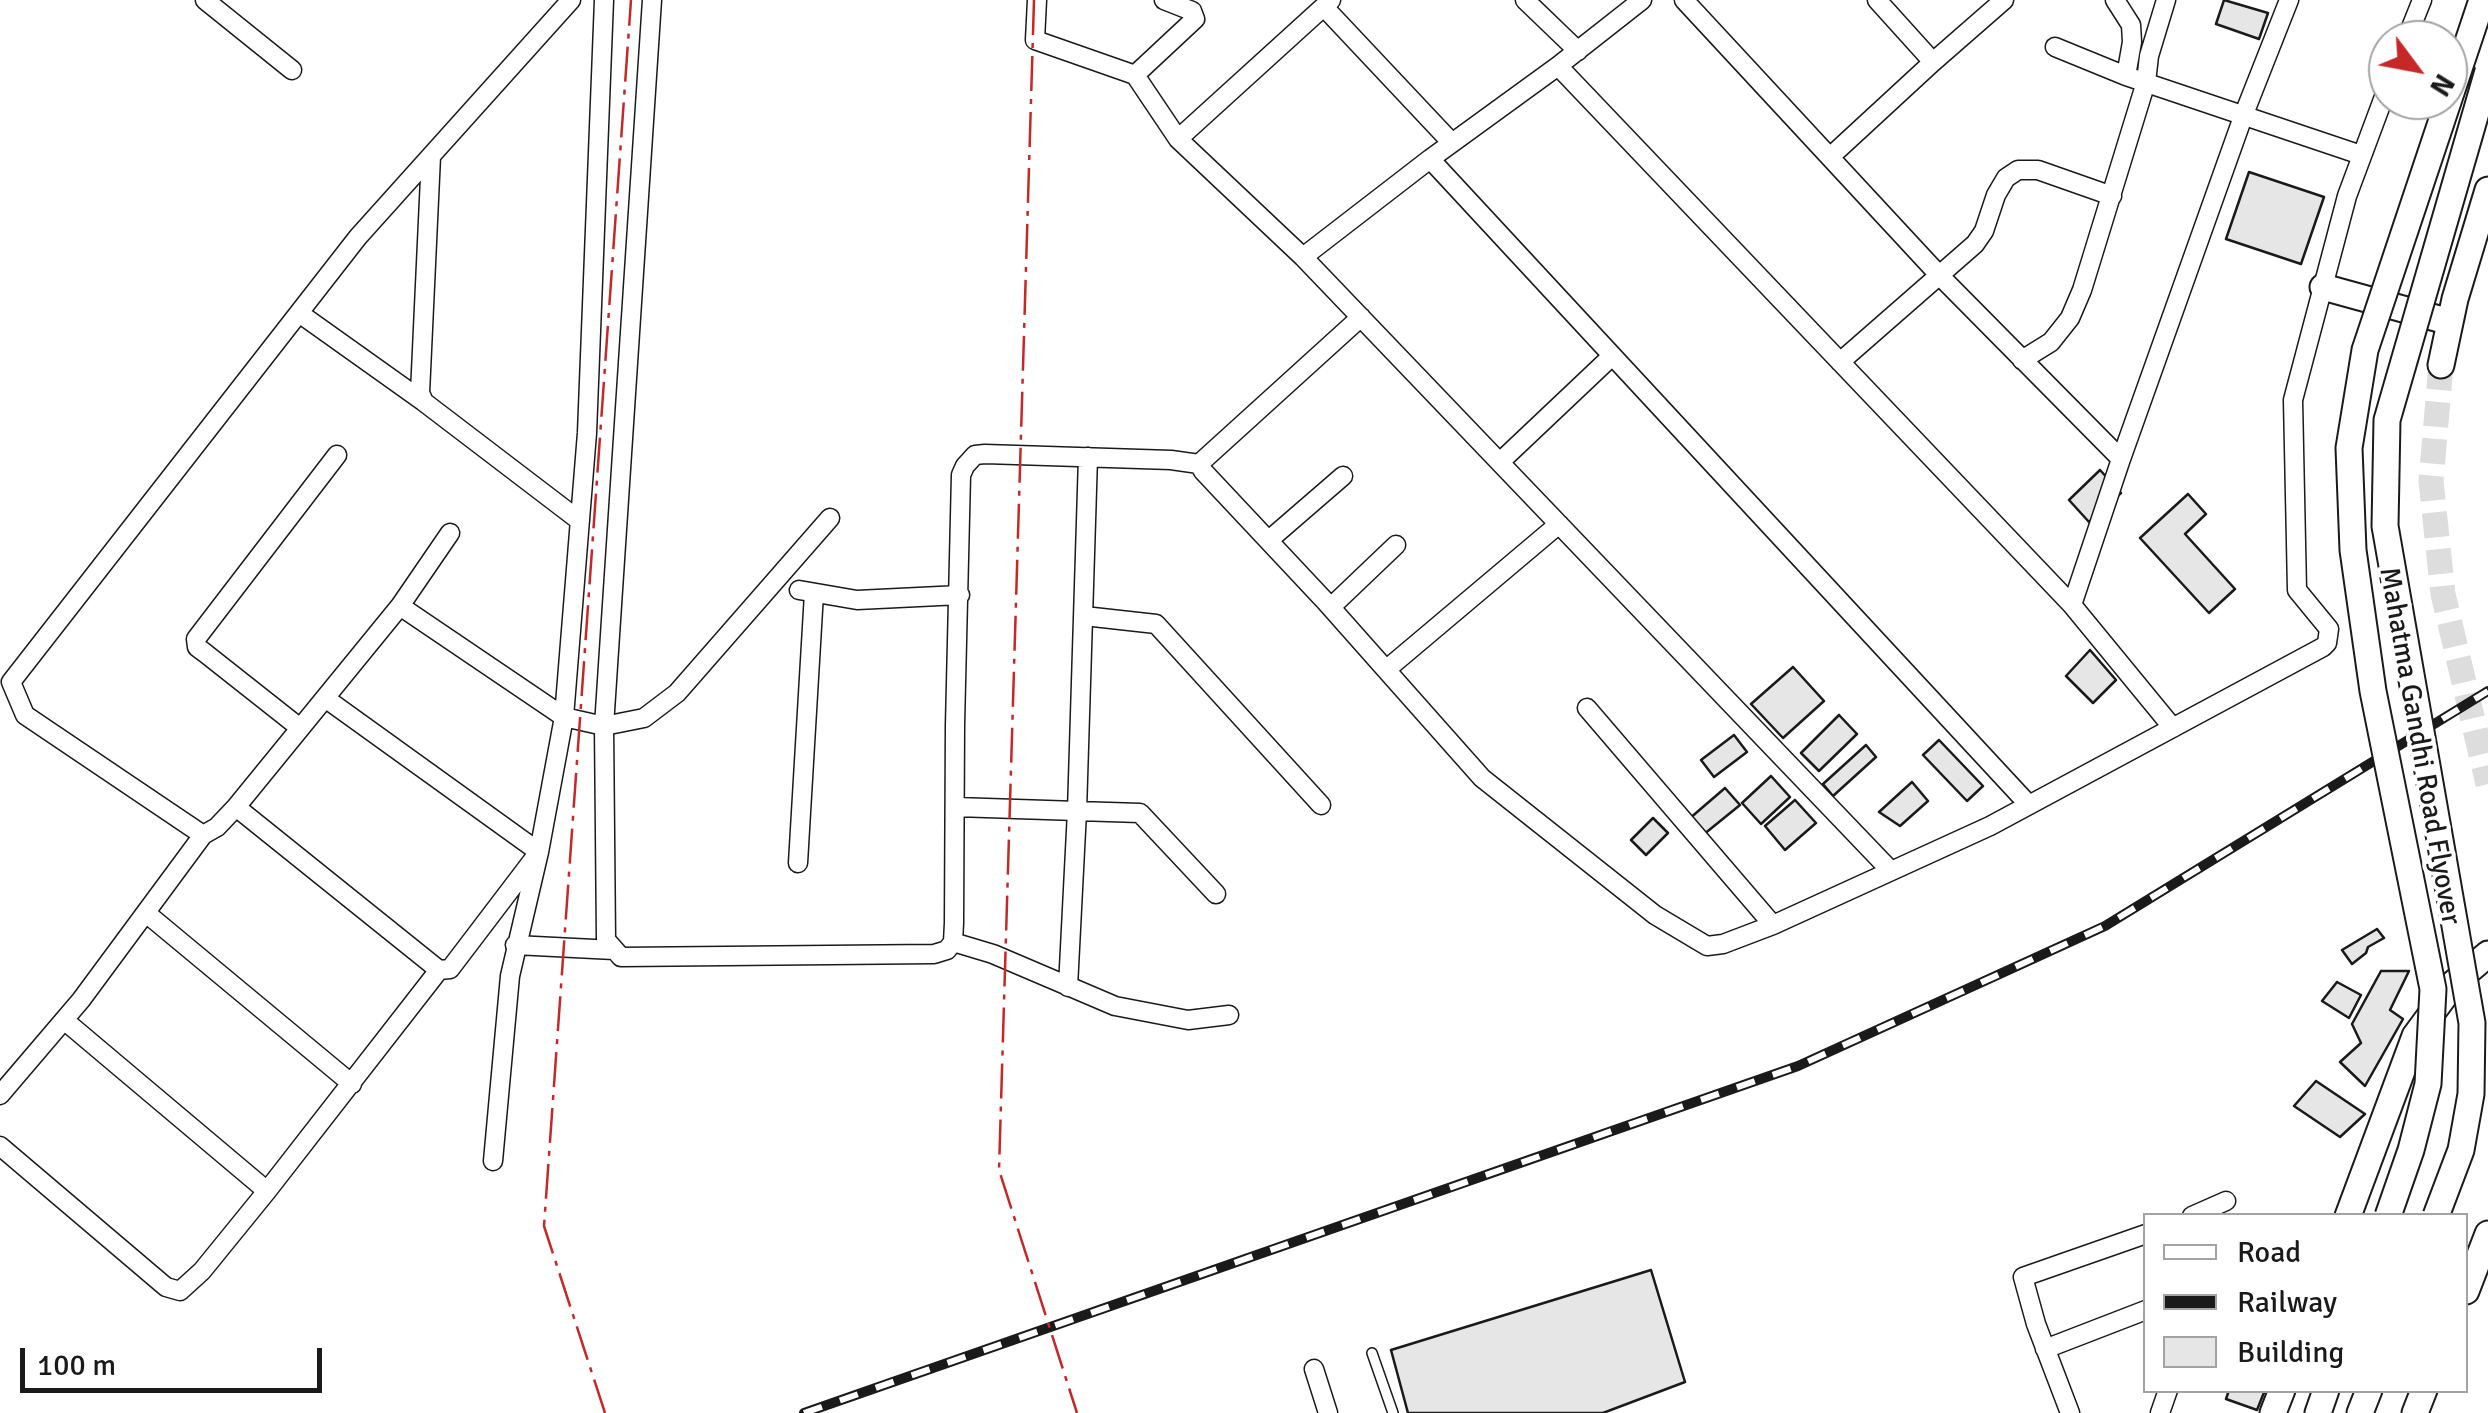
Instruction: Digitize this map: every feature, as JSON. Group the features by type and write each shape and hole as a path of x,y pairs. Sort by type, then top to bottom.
{"main road":[{"name":"Mahatma Gandhi Road Flyover","path":"2389,1213 2428,1084 2433,989 2373,692 2353,550 2349,448 2365,350 2482,0"},
{"name":"Mahatma Gandhi Road Flyover","path":"2437,1213 2461,1150 2471,1094 2472,1023 2385,526 2386,420 2488,71"},
{"path":"2441,365 2488,192"},
{"path":"2323,287 2450,322"},
{"path":"2349,1213 2416,1036 2454,983 2488,954"},
{"path":"2468,1286 2488,1234"}],"street":[{"path":"205,0 292,70"},
{"path":"203,835 25,716 11,682 358,237 571,0"},
{"path":"494,1161 515,945 540,852 564,717 587,433 604,0"},
{"path":"652,0 604,726 606,940 622,957 934,954 947,950 953,942 961,475 968,460 985,454 1200,464 1482,778 1680,932 1712,946 1773,925 1891,871 2029,805 2328,643 2328,629 2297,590 2293,400 2360,155 2374,120"},
{"path":"1037,0 1035,40 1135,76 1178,139 1302,256 1891,871"},
{"path":"1135,76 1195,19 1192,11 1164,0"},
{"path":"1525,0 1578,51"},
{"path":"1302,256 1642,0"},
{"path":"1684,0 1940,276 2121,459"},
{"path":"1877,0 1933,62"},
{"path":"1830,157 2004,0"},
{"path":"2116,0 2132,25 2126,76"},
{"path":"2022,360 2051,342 2070,318 2112,196 2166,0"},
{"path":"2072,605 2244,114 2289,0"},
{"path":"1178,139 1328,4 1452,143"},
{"path":"2055,47 2126,76 2360,155"},
{"path":"1558,66 2072,605 2174,728"},
{"path":"424,402 420,393 431,156"},
{"path":"1430,159 2029,805"},
{"path":"1840,362 1974,244 1984,231 2006,178 2018,170 2038,170 2112,196"},
{"path":"300,313 580,521"},
{"path":"1200,464 1360,317"},
{"path":"1500,462 1612,356"},
{"path":"300,728 204,653 197,647 196,639 336,456"},
{"path":"1068,987 1078,811 1088,457"},
{"path":"1269,540 1343,476"},
{"path":"400,606 564,717 604,726 644,718 677,693 830,518"},
{"path":"1388,669 1559,524"},
{"path":"0,1095 64,1020 203,835 236,807 400,606 450,533"},
{"path":"1331,607 1396,545"},
{"path":"798,863 807,591 857,600 960,594"},
{"path":"1084,616 1156,624 1321,805"},
{"path":"326,698 540,852"},
{"path":"1587,708 1773,925"},
{"path":"236,807 440,970 450,969 540,852"},
{"path":"956,807 1140,813 1216,894"},
{"path":"146,913 352,1084"},
{"path":"953,942 993,954 1115,1006 1188,1020 1229,1015"},
{"path":"515,945 614,950"},
{"path":"0,1146 173,1291 189,1284 202,1271 440,970"},
{"path":"64,1020 268,1191"},
{"path":"2199,1213 2226,1201"},
{"path":"2070,1413 2023,1277 2143,1235"},
{"path":"2045,1349 2143,1311"},
{"path":"1314,1369 1328,1413"}],"lane":[{"path":"1372,1353 1393,1413"}],"building":[{"path":"2224,0 2268,13 2259,39 2216,24"},
{"path":"2249,172 2324,197 2301,264 2226,239"},
{"path":"2100,470 2121,493 2089,522 2069,500"},
{"path":"2188,494 2206,514 2185,534 2235,589 2209,613 2140,538"},
{"path":"2090,650 2116,680 2093,703 2066,676"},
{"path":"1793,667 1824,701 1783,738 1751,704"},
{"path":"1839,715 1857,734 1819,771 1801,753"},
{"path":"1734,735 1747,752 1714,777 1701,760"},
{"path":"1939,740 1983,786 1967,801 1923,755"},
{"path":"1866,745 1876,757 1833,796 1823,784"},
{"path":"1771,776 1790,797 1761,824 1742,803"},
{"path":"1912,782 1928,801 1900,826 1879,812"},
{"path":"1725,788 1740,805 1703,835 1689,819"},
{"path":"1795,800 1816,823 1785,850 1765,826"},
{"path":"1653,818 1668,833 1646,855 1631,840"},
{"path":"2377,929 2384,938 2368,947 2352,964 2342,950"},
{"path":"2381,971 2409,971 2390,1010 2403,1019 2365,1086 2340,1062 2361,1043 2352,1024"},
{"path":"2337,982 2361,995 2349,1018 2322,1001"},
{"path":"2316,1081 2365,1114 2340,1137 2294,1106"},
{"path":"1651,1270 1685,1382 1603,1413 1408,1413 1391,1350"},
{"path":"2228,1393 2264,1393 2257,1410 2226,1399"}],"tunnel":[{"path":"2441,365 2431,481 2443,594 2488,784"}],"railway":[{"path":"804,1413 1798,1066 2105,926 2488,691"}],"power":[{"path":"605,1413 544,1226 631,0"},
{"path":"1034,0 999,1170 1077,1413"}]}
